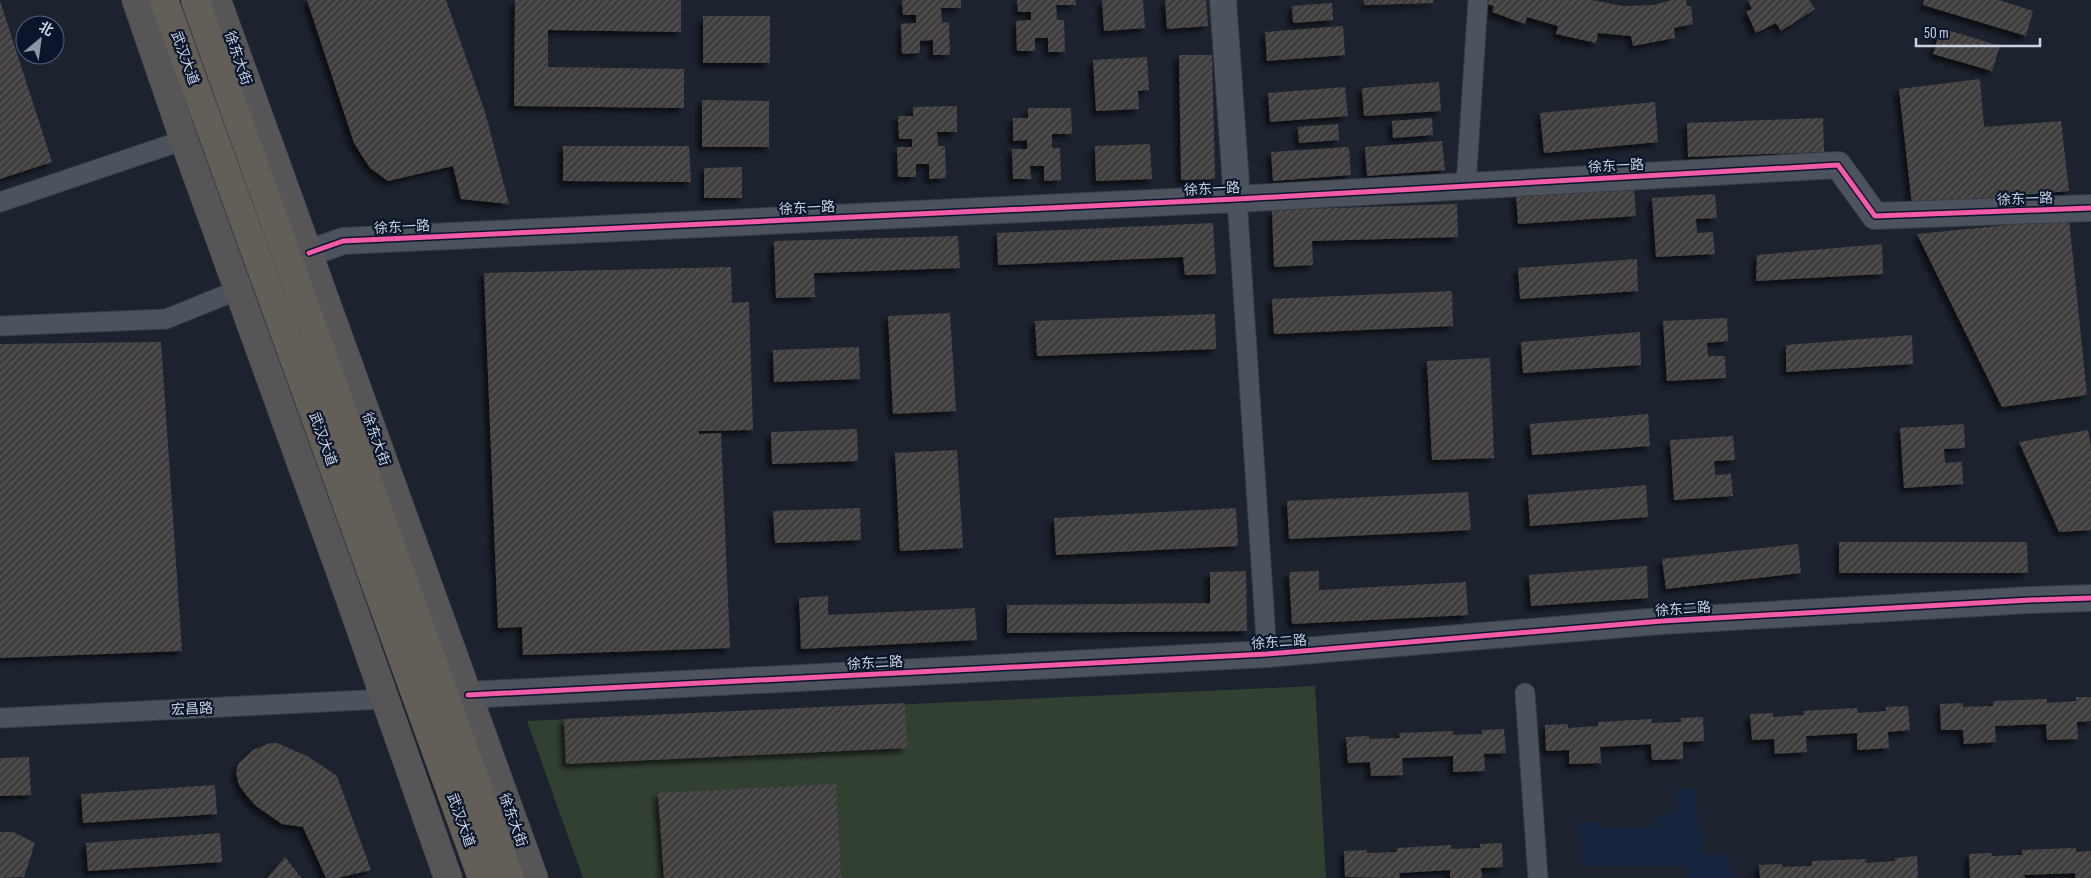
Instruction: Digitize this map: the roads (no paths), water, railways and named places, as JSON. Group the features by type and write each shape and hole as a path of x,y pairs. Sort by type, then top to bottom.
{"highway":[{"name":"武汉大道","path":"164,0 482,878"},
{"name":"武汉大道","path":"195,0 510,878"}],"main road":[{"path":"136,0 184,140 448,878"},
{"name":"徐东大街","path":"217,0 534,878"}],"street":[{"path":"1223,0 1267,654"},
{"path":"1466,186 1478,0"},
{"path":"0,202 184,140"},
{"name":"徐东一路","path":"309,253 343,241 1237,199 1838,165 1876,216 2091,208"},
{"path":"0,326 166,319 238,290"},
{"name":"徐东二路","path":"468,694 1267,654 1662,621 2091,598"},
{"path":"1525,693 1538,878"},
{"name":"宏昌路","path":"0,718 385,699"}]}
